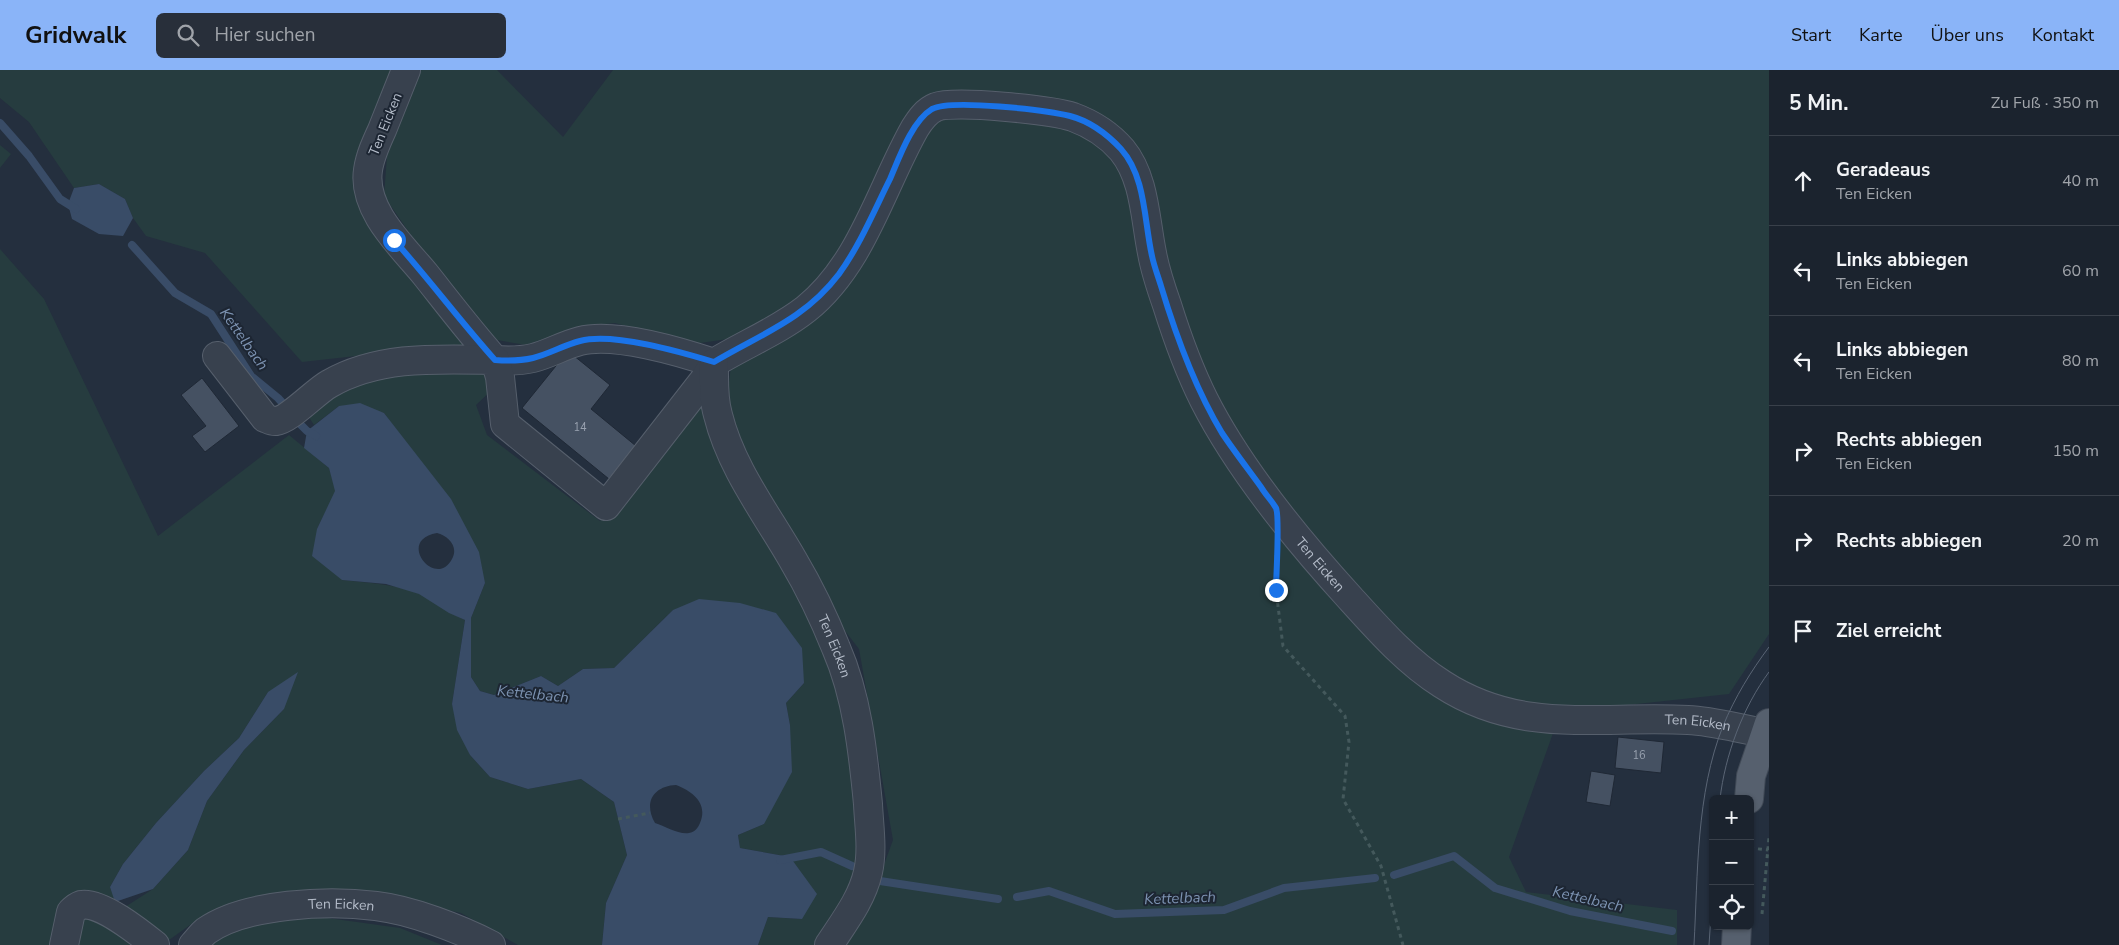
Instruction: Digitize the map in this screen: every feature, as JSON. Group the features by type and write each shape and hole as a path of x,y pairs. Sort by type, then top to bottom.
{"main road":[{"path":"1749,795 1752,776 1767,728"},
{"path":"1736,945 1746,930"}],"lane":[{"name":"Ten Eicken","path":"406,70 373,150 367,171 369,190 378,215 394,240 424,273 467,329 495,360"},
{"name":"Ten Eicken","path":"829,945 856,904 869,871 870,836 864,766 852,700 837,649 794,561 744,478 729,449 718,415 714,389 714,362 789,321 807,308 829,285 852,253 906,143 924,114 935,107 950,105 1001,107 1071,116 1089,124 1108,136 1123,152 1135,170 1142,196 1152,258 1167,306 1203,398 1222,432 1277,510 1323,568 1410,660 1440,683 1467,699 1493,709 1554,720 1690,720 1767,728"},
{"path":"217,356 265,418 275,422 284,418 329,384 381,364 438,359 495,360 512,361 533,358 581,340 614,339 714,362 704,380 606,506 506,424 500,377 495,360"},
{"name":"Ten Eicken","path":"193,945 205,932 238,917 267,909 337,903 378,906 407,913 491,945"},
{"path":"65,938 71,912 80,905 92,905 117,918 155,945"}],"path":[{"path":"1277,510 1276,590 1283,646 1345,716 1349,742 1343,799 1381,866 1403,945"},
{"path":"618,819 650,813"},
{"path":"1754,908 1769,850 1769,837"},
{"path":"1754,848 1769,850"}],"green space":[{"path":"0,70 398,70 363,190 477,351 383,353 302,362 205,253 146,236 133,218 125,199 99,184 74,188 29,122 0,98"},
{"path":"415,70 497,70 563,137 613,70 1769,70 1769,634 1729,694 1609,707 1563,705 1509,857 1526,892 1677,910 1677,945 842,945 868,909 893,840 859,649 842,627 742,448 726,405 731,366 788,334 810,319 842,289 896,189 879,177 835,264 795,308 742,337 693,344 615,323 579,327 526,345 491,339 424,254 384,196 388,143"},
{"path":"0,145 11,154 0,168"},
{"path":"0,249 44,299 158,536 289,435 329,468 336,491 317,529 342,580 381,584 409,590 424,596 465,620 452,704 470,755 490,777 528,789 581,779 614,802 627,855 606,903 602,945 518,945 461,913 404,900 294,895 197,920 169,940 125,907 153,889 188,850 207,801 244,750 284,709 268,692 239,738 204,771 156,823 123,864 110,887 135,945 0,945"},
{"path":"485,366 495,387 476,405 487,435 600,521 704,392 852,700 857,796 856,883 819,945 758,945 768,917 801,919 790,857 740,848 738,835 764,824 790,725 786,703 804,683 673,610 614,668 583,669 558,686 541,676 494,695 480,691 471,677 471,618 485,583 404,441 384,413 339,406 314,425 305,411 367,375"},
{"path":"292,913 400,928 442,945 212,945 222,934"}],"water":[{"path":"99,184 125,199 133,218 123,236 99,234 72,219 68,204 74,188"},
{"path":"360,403 384,413 451,499 479,552 485,583 471,618 471,677 480,691 494,695 541,676 558,686 583,669 614,668 673,610 699,599 740,603 776,613 802,648 804,683 786,703 790,725 792,772 764,824 738,835 740,848 790,857 817,894 802,919 768,917 758,945 602,945 606,903 627,855 614,802 581,779 528,789 490,777 470,755 457,730 452,704 465,620 449,613 419,594 386,584 342,580 312,556 317,529 335,491 329,468 304,448 307,431 339,406","holes":["437,533 448,539 454,550 452,559 445,567 437,569 429,566 419,552 419,544 425,537","676,785 694,795 701,804 702,816 700,823 691,832 681,833 655,823 652,815 650,808 653,796 662,788"]},
{"path":"298,672 284,709 244,750 207,801 188,850 153,889 115,902 110,887 123,864 156,823 204,771 239,738 268,692"}],"building":[{"path":"568,351 610,385 591,409 636,446 609,479 522,408"},
{"path":"202,378 239,426 205,452 192,436 206,426 181,395"},
{"path":"1618,737 1664,742 1661,773 1615,768"},
{"path":"1591,771 1615,775 1610,806 1586,802"}],"waterway":[{"name":"Kettelbach","path":"0,123 29,156 60,199 76,209"},
{"name":"Kettelbach","path":"132,245 175,293 211,314 251,376 278,398 288,409"},
{"name":"Kettelbach","path":"298,422 307,431 316,436"},
{"name":"Kettelbach","path":"780,860 821,852 852,866"},
{"name":"Kettelbach","path":"1394,875 1454,856 1495,888 1570,911 1672,931"},
{"name":"Kettelbach","path":"1017,897 1049,891 1115,914 1224,910 1284,888 1375,878"},
{"name":"Kettelbach","path":"880,881 998,899"}],"tram line":[{"path":"1694,945 1700,834 1703,806 1714,752 1723,726 1738,695 1769,647"},
{"path":"1720,795 1726,766 1743,716 1769,672"},
{"path":"1709,945 1710,930"}],"route":[{"path":"394,240 424,273 467,329 495,360 512,361 533,358 581,340 614,339 714,362 789,321 807,308 839,274 870,220 906,143 924,114 935,107 950,105 1001,107 1071,116 1089,124 1108,136 1123,152 1135,170 1142,196 1152,258 1167,306 1203,398 1222,432 1277,510 1276,590"}]}
